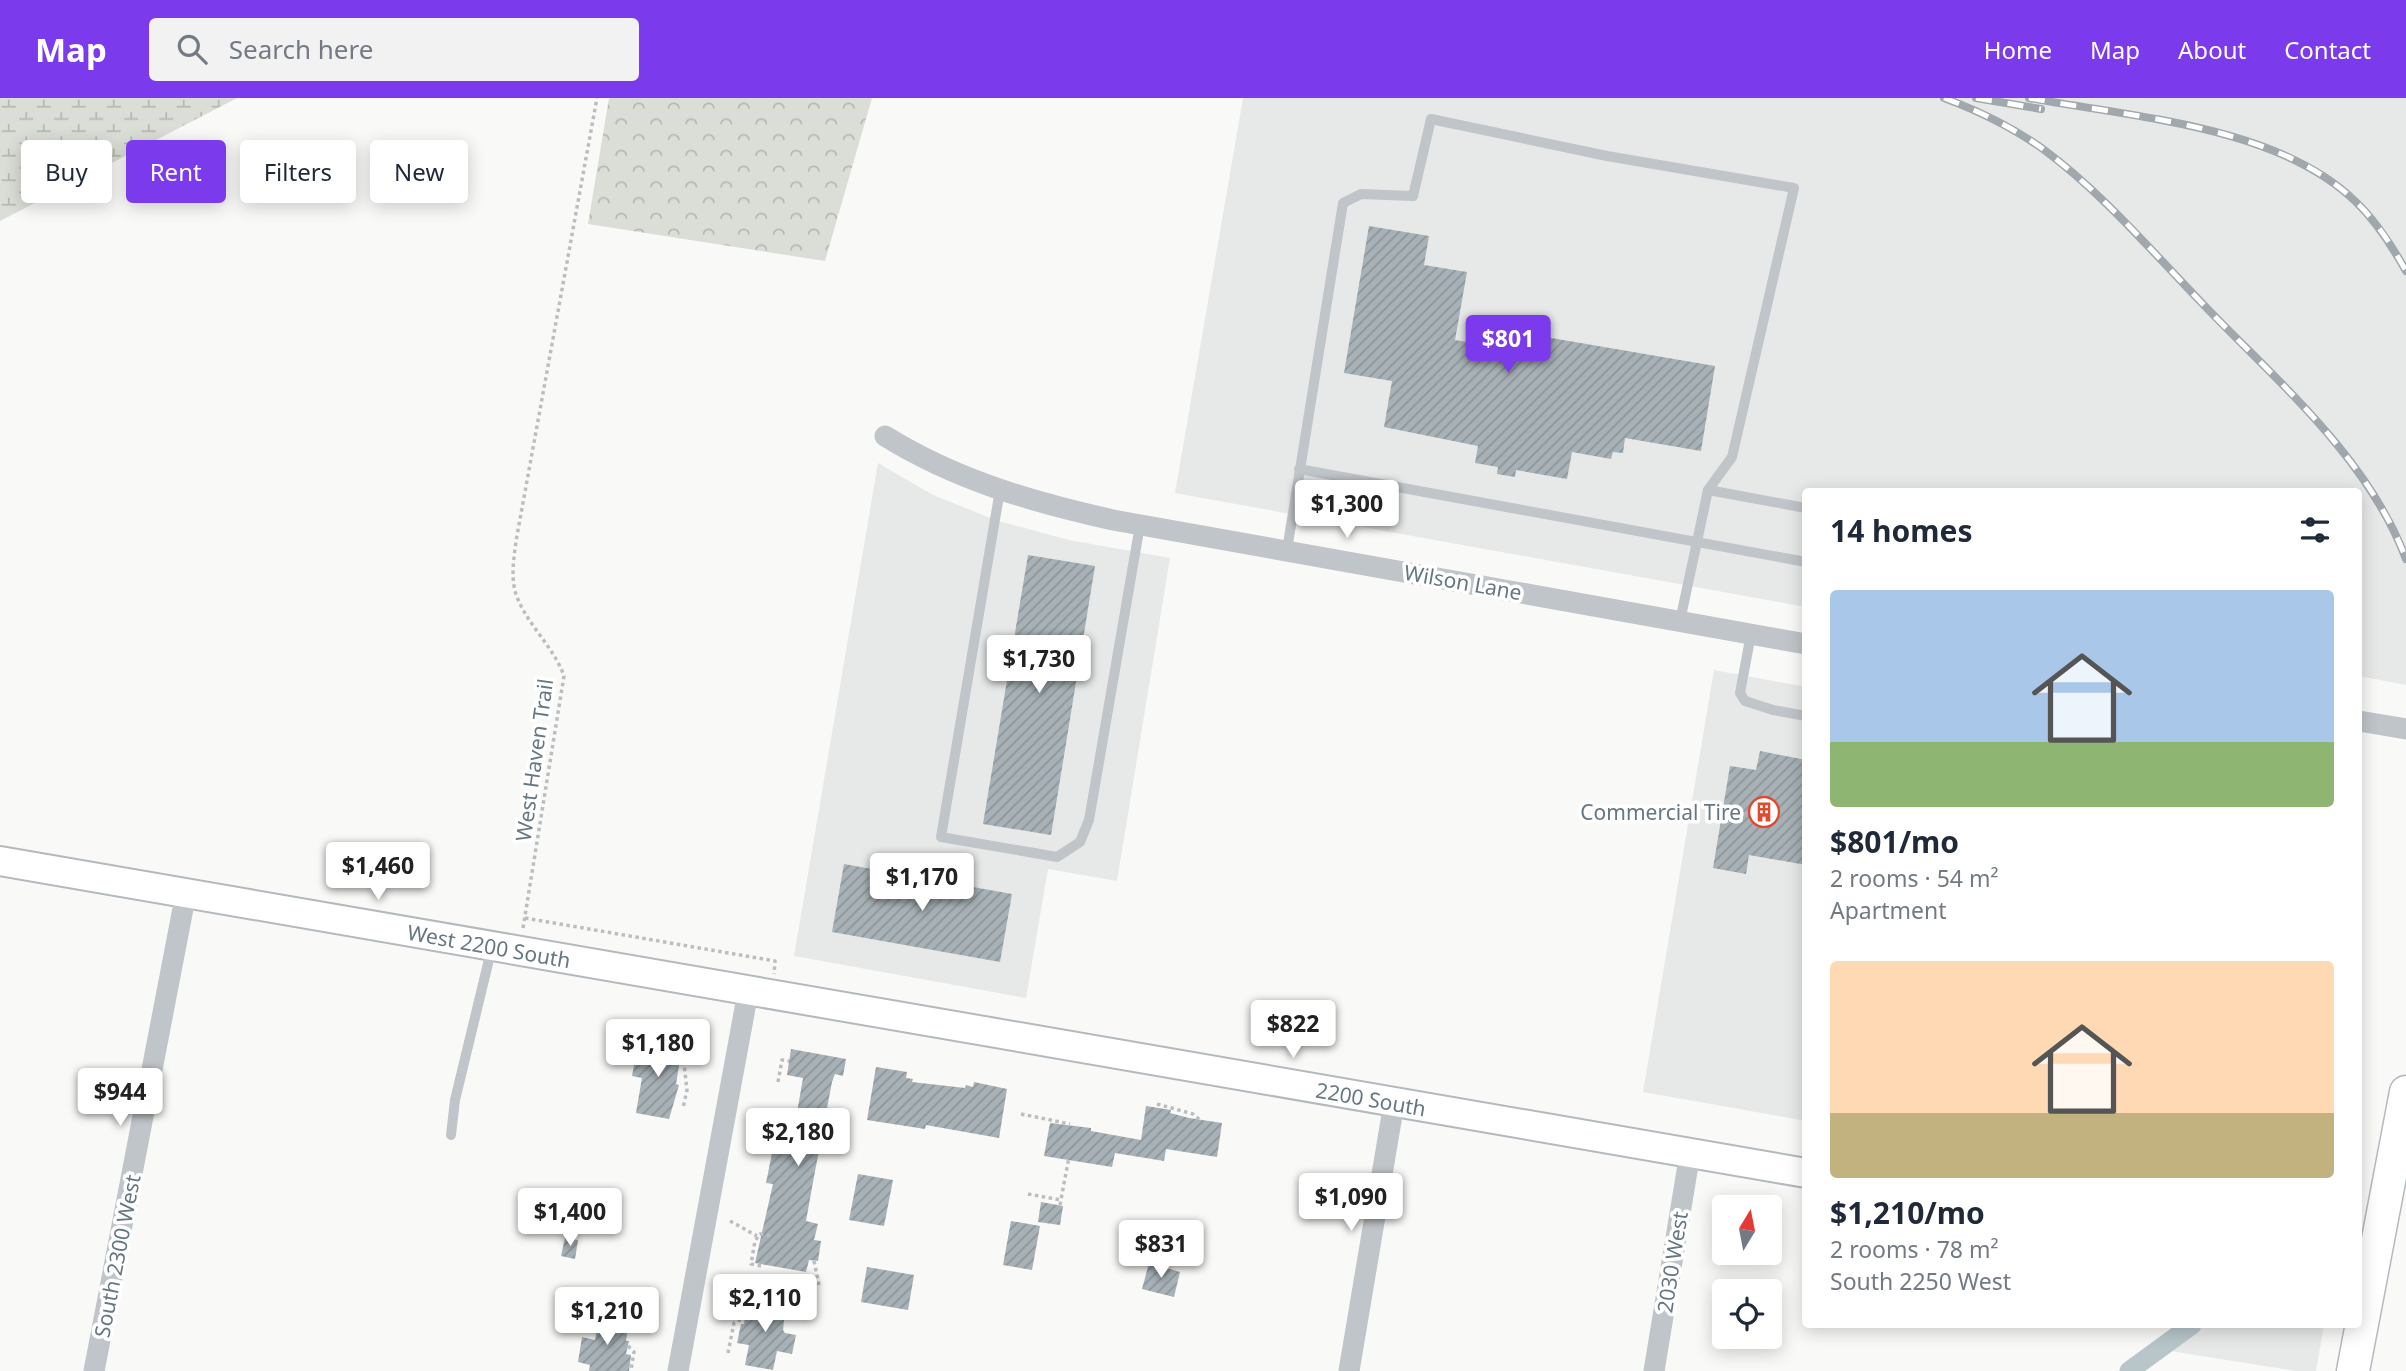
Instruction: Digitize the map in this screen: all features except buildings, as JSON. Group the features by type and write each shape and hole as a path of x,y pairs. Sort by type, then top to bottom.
{"main road":[{"path":"2362,1294 2365,1269 2400,1154 2405,1099"},
{"path":"2353,1371 2358,1328"}],"street":[{"name":"Wilson Lane","path":"885,436 912,452 1000,491 1039,504 1140,525 1802,643"},
{"path":"2362,722 2406,729"},
{"name":"West 2200 South","path":"0,861 492,947 764,991"},
{"name":"South 2300 West","path":"94,1371 186,893"},
{"name":"2200 South","path":"764,991 1802,1172"},
{"path":"678,1371 764,991"},
{"path":"1349,1371 1394,1102"},
{"name":"2030 West","path":"1654,1371 1690,1153"}],"lane":[{"path":"1287,551 1343,203 1362,194 1413,196 1431,119 1606,156 1794,188 1731,457 1708,490 1680,621"},
{"path":"1299,469 1802,561"},
{"path":"1708,490 1802,507"},
{"path":"1000,491 941,837 1056,857 1080,842 1089,820 1140,525"},
{"path":"1751,634 1740,693 1745,701 1802,715"},
{"path":"451,1135 455,1100 492,947"}],"path":[{"name":"West Haven Trail","path":"597,98 514,562 516,592 532,624 557,656 564,676 525,918 775,961 764,991"},
{"path":"778,1082 782,1060 789,1061"},
{"path":"681,1063 684,1064 687,1090 684,1108"},
{"path":"1157,1104 1193,1114 1200,1120"},
{"path":"1021,1114 1070,1124"},
{"path":"1060,1205 1069,1157"},
{"path":"1028,1194 1061,1199"},
{"path":"730,1221 757,1236 771,1236"},
{"path":"757,1236 751,1264 761,1266"},
{"path":"814,1261 819,1285"},
{"path":"728,1353 734,1323 737,1320 745,1321"},
{"path":"628,1346 634,1352 631,1370"}],"shaded area":[{"path":"1243,98 2406,98 2406,685 2362,677 2362,488 1802,488 1802,606 1175,493"},
{"path":"878,463 933,495 998,521 1069,540 1170,558 1117,881 1048,869 1026,998 794,956"},
{"path":"1714,670 1802,686 1802,1120 1643,1092"},
{"path":"2193,1328 2323,1328 2316,1371 2296,1371 2164,1350"}],"green space":[{"path":"0,98 237,98 156,140 126,140 126,156 112,163 112,140 21,140 21,203 35,203 0,221"},
{"path":"609,98 872,98 825,261 588,224"}],"waterway":[{"path":"2129,1371 2188,1328"}],"railway":[{"path":"1944,98 1995,120 2043,149 2085,183 2124,221 2287,389 2343,452 2389,521 2406,559"},
{"path":"1976,98 2041,109"},
{"path":"2029,98 2202,129 2287,156 2324,176 2356,202 2384,235 2406,271"}],"place":[{"name":"Commercial Tire","path":"1764,812"}]}
